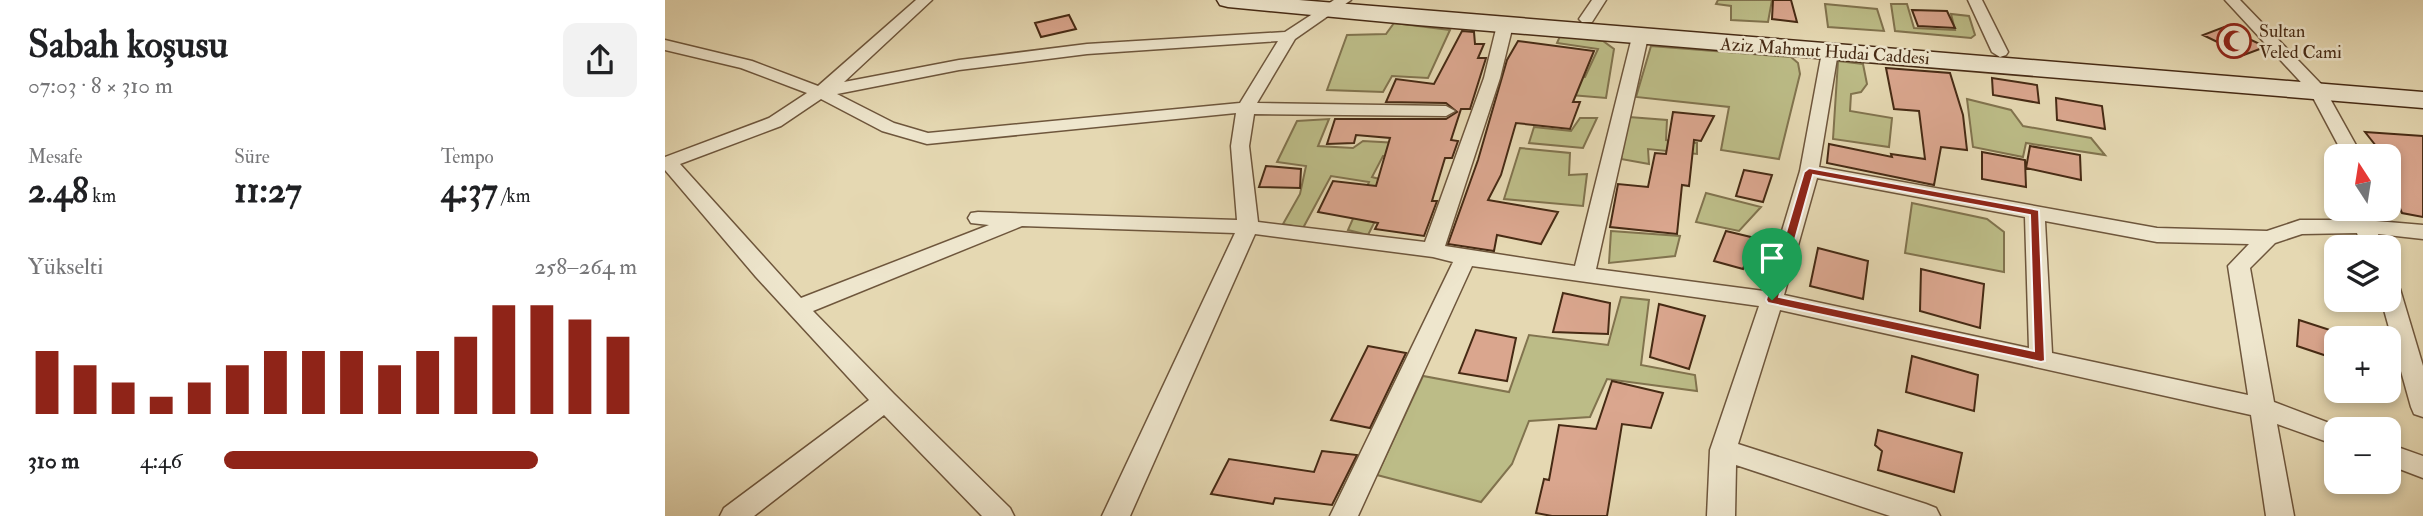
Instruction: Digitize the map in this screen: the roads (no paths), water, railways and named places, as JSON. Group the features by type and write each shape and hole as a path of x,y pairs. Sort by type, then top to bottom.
{"street":[{"path":"925,0 820,92 775,122 667,163 885,401 1000,516"},
{"name":"Aziz Mahmut Hudai Caddesi","path":"1228,0 1336,5 1505,25 1831,52 2423,91"},
{"name":"Aziz Mahmut Hudai Caddesi","path":"1370,0 1593,9 2311,83 2423,100"},
{"path":"1975,0 2000,52"},
{"path":"2232,0 2311,83 2346,144"},
{"path":"1116,516 1248,227 1241,146 1246,107 1289,36 1336,5"},
{"path":"1433,250 1492,78 1505,25"},
{"path":"820,92 958,65 1087,48 1289,36"},
{"path":"1584,273 1640,37"},
{"path":"665,45 746,64 820,92 888,127 927,139 1246,107 1446,111"},
{"path":"1721,516 1723,450 1772,300 1809,172 1831,52"},
{"path":"1809,172 2157,235 2268,238 2300,227 2340,221"},
{"path":"2035,213 2041,357"},
{"path":"978,218 1248,227 1433,250 1465,258 1772,300 2041,357 2262,408 2324,431"},
{"path":"798,308 960,246 1019,219"},
{"path":"2381,221 2423,232"},
{"path":"2268,238 2239,266 2280,516"},
{"path":"1345,516 1465,258"},
{"path":"2396,312 2423,407"},
{"path":"734,516 885,401"},
{"path":"1723,450 1926,516"},
{"path":"2401,459 2423,467"}],"place":[{"name":"Sultan Veled Cami","path":"2234,41"}]}
